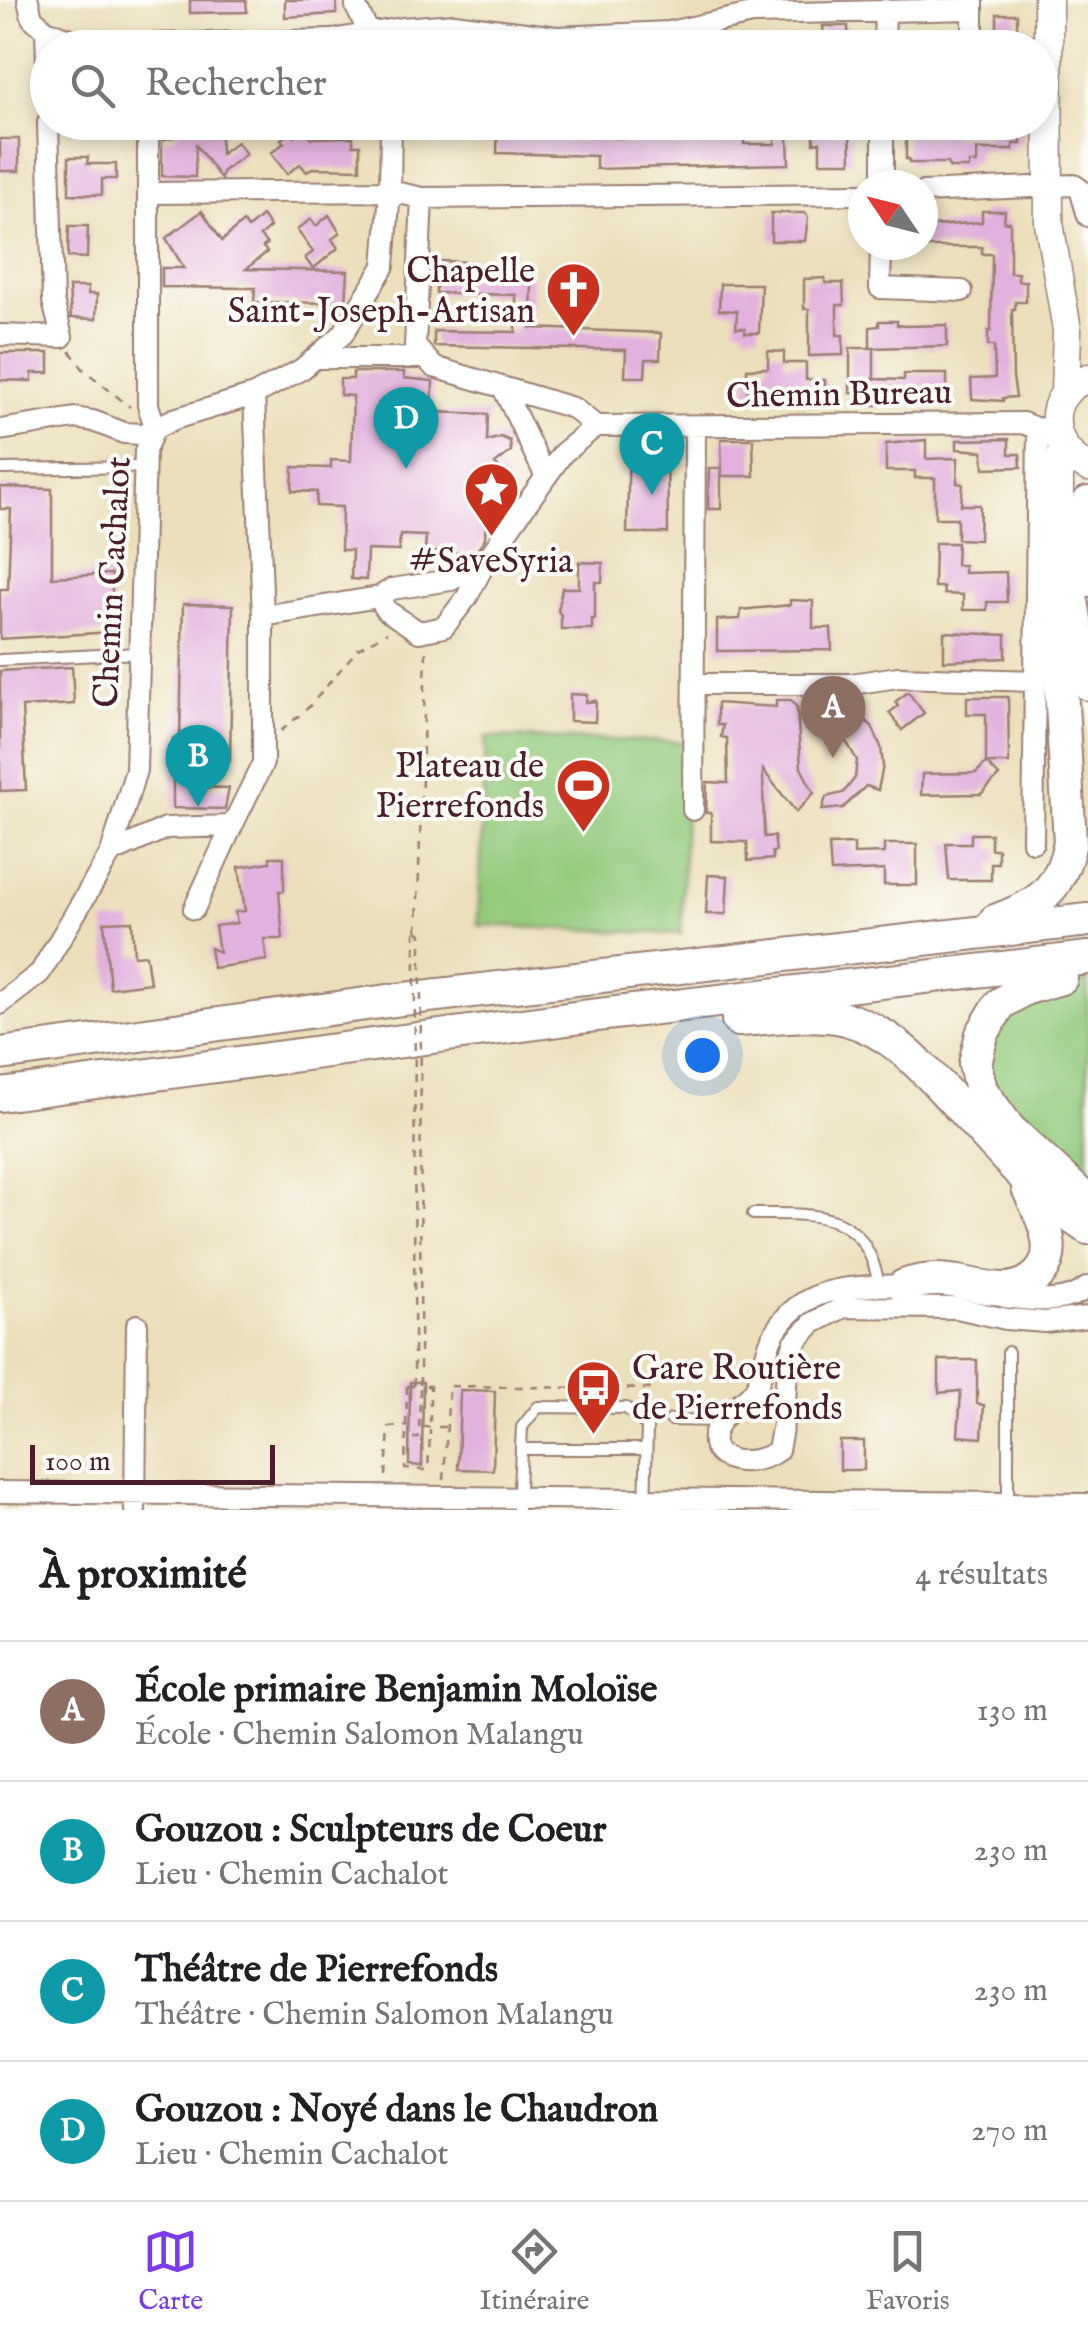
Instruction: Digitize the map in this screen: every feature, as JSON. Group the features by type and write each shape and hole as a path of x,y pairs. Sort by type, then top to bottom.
{"highway":[{"path":"889,942 997,920 1031,906 1053,888 1065,866 1070,813 1061,688 1073,582 1088,503"},
{"path":"0,1054 395,1000 1088,920"},
{"path":"0,1095 590,1016 1088,958"},
{"path":"1088,972 1024,989 1000,1004 982,1034 975,1064 981,1090 1009,1128 1088,1202"},
{"path":"590,1016 670,1024 808,1016 843,1018 873,1029 903,1048 1051,1204 1088,1228"},
{"path":"892,1286 924,1278 1003,1288 1023,1286 1038,1276 1050,1245 1020,1170"}],"main road":[{"path":"1048,0 1048,30"},
{"path":"1045,434 1070,393 1064,304 1051,236 1048,140"},
{"path":"1064,304 1088,347"},
{"path":"1045,434 1088,467"},
{"path":"1045,434 1059,466 1088,686"},
{"path":"1073,582 1073,525 1088,495"}],"street":[{"path":"28,0 32,18 46,30"},
{"path":"356,0 369,30"},
{"path":"678,30 752,14 973,4 973,30"},
{"path":"884,30 885,10"},
{"path":"424,30 454,24 502,30"},
{"path":"0,335 62,337 53,302 48,140"},
{"path":"0,430 75,418 92,420 124,433 144,434 155,427 148,404 148,140"},
{"name":"Chemin Cachalot","path":"0,1004 40,973 111,853 136,770 145,451 155,427 254,395 315,358 343,334 384,266 390,140"},
{"path":"883,170 884,140"},
{"path":"938,191 1074,184 1080,189 1088,216"},
{"path":"149,193 390,191 422,198 848,194"},
{"path":"379,597 386,610 417,628 444,626 563,453 596,426 573,408 434,367 415,346 422,198"},
{"path":"881,260 880,288 962,291"},
{"path":"315,358 426,358"},
{"path":"504,388 546,476"},
{"path":"194,909 264,763 254,395"},
{"name":"Chemin Bureau","path":"596,426 1045,434"},
{"path":"693,810 695,427"},
{"path":"1033,842 1045,434"},
{"path":"263,616 379,597 392,589 451,580 487,559"},
{"path":"694,684 851,684 898,677 1035,682"},
{"path":"111,853 166,828 232,826"},
{"path":"1088,1287 1068,1298 1044,1302 932,1285 826,1290 804,1300 774,1332 758,1385 720,1421 714,1432 716,1446 726,1458 737,1463 757,1462 778,1450 787,1369 794,1343 814,1323 844,1308 956,1308 1006,1319 1045,1322 1088,1317"},
{"path":"135,1502 137,1325"},
{"path":"0,1492 135,1502 1088,1504"}],"lane":[{"path":"0,468 145,467"},
{"path":"0,660 140,652"},
{"path":"753,1214 812,1214 837,1219 859,1236 892,1286"},
{"path":"1008,1352 1008,1503"},
{"path":"518,1504 522,1428 538,1408 626,1408 647,1426 645,1505"},
{"path":"671,1420 720,1421"},
{"path":"521,1448 646,1449"}],"path":[{"path":"62,337 83,369 155,427"},
{"path":"264,763 278,734 309,707 358,648 382,634 417,628 420,1386 419,1438 412,1438"},
{"path":"417,932 413,934 414,1386 408,1386 405,1469 428,1470 430,1386 420,1386"},
{"path":"444,1487 449,1386 658,1389"},
{"path":"385,1487 389,1426 409,1426"},
{"path":"422,1426 447,1427"}],"green space":[{"name":"Plateau de Pierrefonds","path":"486,737 687,742 681,934 478,925"},
{"path":"1088,981 1088,1193 1078,1187 987,1079 990,1038 1020,1006 1042,991"}],"building":[{"path":"190,0 246,0 247,12 190,13"},
{"path":"285,0 337,0 336,14 285,17"},
{"path":"997,14 1017,14 1017,30 997,30"},
{"path":"823,26 848,26 848,30 823,30"},
{"path":"0,139 19,139 19,171 0,171"},
{"path":"162,140 221,140 221,154 237,142 246,154 222,172 221,179 196,145 195,177 162,176"},
{"path":"282,140 353,140 353,145 360,145 360,169 312,168 307,172 300,164 287,174 271,153 284,143"},
{"path":"497,140 744,140 744,144 775,144 775,140 788,140 789,164 596,169 596,156 497,153"},
{"path":"814,140 850,140 851,162 820,162 820,142"},
{"path":"906,140 1021,140 1021,144 1013,144 1013,150 977,150 977,163 969,163 969,168 950,168 947,163 909,163"},
{"path":"69,157 88,157 87,164 116,164 116,179 102,179 102,195 69,194"},
{"path":"202,211 222,241 243,222 248,228 262,216 270,227 260,236 267,244 263,247 267,252 246,269 348,271 346,303 254,302 255,288 162,287 162,268 184,268 166,238"},
{"path":"982,211 1005,211 1004,222 1010,222 1010,273 1018,273 1018,281 1026,281 1026,302 1015,302 1012,309 1016,397 1003,401 972,399 971,379 995,378 994,346 988,346 992,254 982,254 982,247 938,247 938,226 982,222"},
{"path":"771,213 805,213 805,241 771,241"},
{"path":"329,215 340,233 332,239 338,248 313,269 305,258 313,252 297,230 311,219 316,226"},
{"path":"69,226 88,226 87,258 68,257"},
{"path":"436,261 475,262 474,275 532,276 531,328 661,333 660,359 646,359 645,377 625,377 626,350 434,346 434,331 516,332 516,295 436,293"},
{"path":"825,278 825,283 843,283 844,305 837,305 837,335 843,335 843,355 809,356 809,309 804,309 804,279"},
{"path":"720,284 761,284 759,333 736,328 737,311 719,310"},
{"path":"69,287 88,287 88,294 97,294 96,319 71,318"},
{"path":"879,321 897,321 897,325 906,326 947,325 947,346 870,348 870,327 879,326"},
{"path":"850,348 874,348 874,379 904,380 904,374 947,374 947,393 882,393 882,405 858,405 858,393 850,393"},
{"path":"768,351 784,352 784,363 806,363 806,380 825,380 825,404 807,404 807,396 747,396 747,369 768,368"},
{"path":"0,353 49,353 49,373 32,373 32,381 0,380"},
{"path":"353,372 404,372 404,378 433,381 432,412 488,414 487,441 501,437 510,441 511,451 495,464 510,480 506,494 509,504 502,515 486,514 485,538 478,549 470,553 425,552 426,536 400,535 399,551 367,550 366,580 351,579 352,550 341,550 342,507 316,506 317,492 292,491 293,467 331,468 331,460 351,461 353,396 340,395 340,379 353,379"},
{"path":"667,439 668,533 627,533 629,440"},
{"path":"721,439 753,439 754,476 722,476"},
{"path":"1009,439 1009,454 1020,454 1021,467 984,468 983,451 957,449 957,440"},
{"path":"926,440 926,459 958,458 957,483 963,484 961,505 980,505 979,540 957,539 957,518 935,518 935,478 915,478 915,471 886,471 886,444"},
{"path":"709,468 721,468 721,509 708,509"},
{"path":"0,487 52,489 52,577 112,574 112,632 0,639 0,589 8,589 11,509 0,509"},
{"path":"935,543 957,543 956,565 964,565 964,573 1006,572 1007,602 987,602 987,610 963,610 963,595 944,594 943,587 934,587"},
{"path":"579,562 603,563 602,582 595,582 595,619 592,629 561,629 558,611 562,588 579,588"},
{"path":"790,600 813,601 813,628 831,628 832,650 717,651 717,620 740,619 741,610 790,605"},
{"path":"183,604 233,605 230,761 192,761 192,787 229,788 225,809 173,808 173,739 180,739"},
{"path":"944,632 1006,635 1006,658 944,661"},
{"path":"72,667 74,704 22,707 26,790 0,791 0,671"},
{"path":"908,692 924,713 902,730 889,713"},
{"path":"570,694 587,695 586,702 596,701 595,722 570,721"},
{"path":"967,697 1008,697 1009,763 987,763 999,776 981,794 921,795 922,774 976,773 986,763 986,714 967,714"},
{"path":"776,700 791,700 797,708 801,768 814,793 796,812 763,770 764,837 774,836 776,851 772,852 773,859 748,861 747,842 711,841 711,813 706,813 707,782 728,783 727,738 721,737 723,725 717,725 717,703 776,707"},
{"path":"860,716 872,726 881,747 883,766 878,790 866,786 843,808 822,810 826,797 843,793 855,778 857,760 843,736"},
{"path":"971,834 991,834 991,849 998,849 998,863 991,863 991,880 949,880 946,843 971,843"},
{"path":"854,844 854,854 884,853 884,844 917,844 917,885 884,885 884,870 831,872 829,845"},
{"path":"270,857 284,857 284,891 279,891 283,939 264,939 267,960 213,968 210,948 219,952 215,926 237,923 235,912 245,911 239,867 270,862"},
{"path":"708,875 728,876 726,914 706,914"},
{"path":"132,921 134,956 146,955 150,983 110,988 104,922"},
{"path":"939,1360 977,1360 977,1404 984,1405 982,1438 958,1436 961,1391 939,1393"},
{"path":"410,1382 423,1382 422,1466 409,1465"},
{"path":"460,1390 495,1391 493,1470 458,1469"},
{"path":"840,1441 864,1441 864,1470 840,1470"}],"place":[{"name":"Chapelle Saint-Joseph-Artisan","path":"574,339"},
{"name":"Gouzou : Noyé dans le Chaudron","path":"406,469"},
{"name":"Théâtre de Pierrefonds","path":"652,495"},
{"name":"#SaveSyria","path":"491,538"},
{"name":"École primaire Benjamin Moloïse","path":"833,758"},
{"name":"Gouzou : Sculpteurs de Coeur","path":"198,807"},
{"name":"Plateau de Pierrefonds","path":"583,834"},
{"name":"Gare Routière de Pierrefonds","path":"593,1436"}]}
